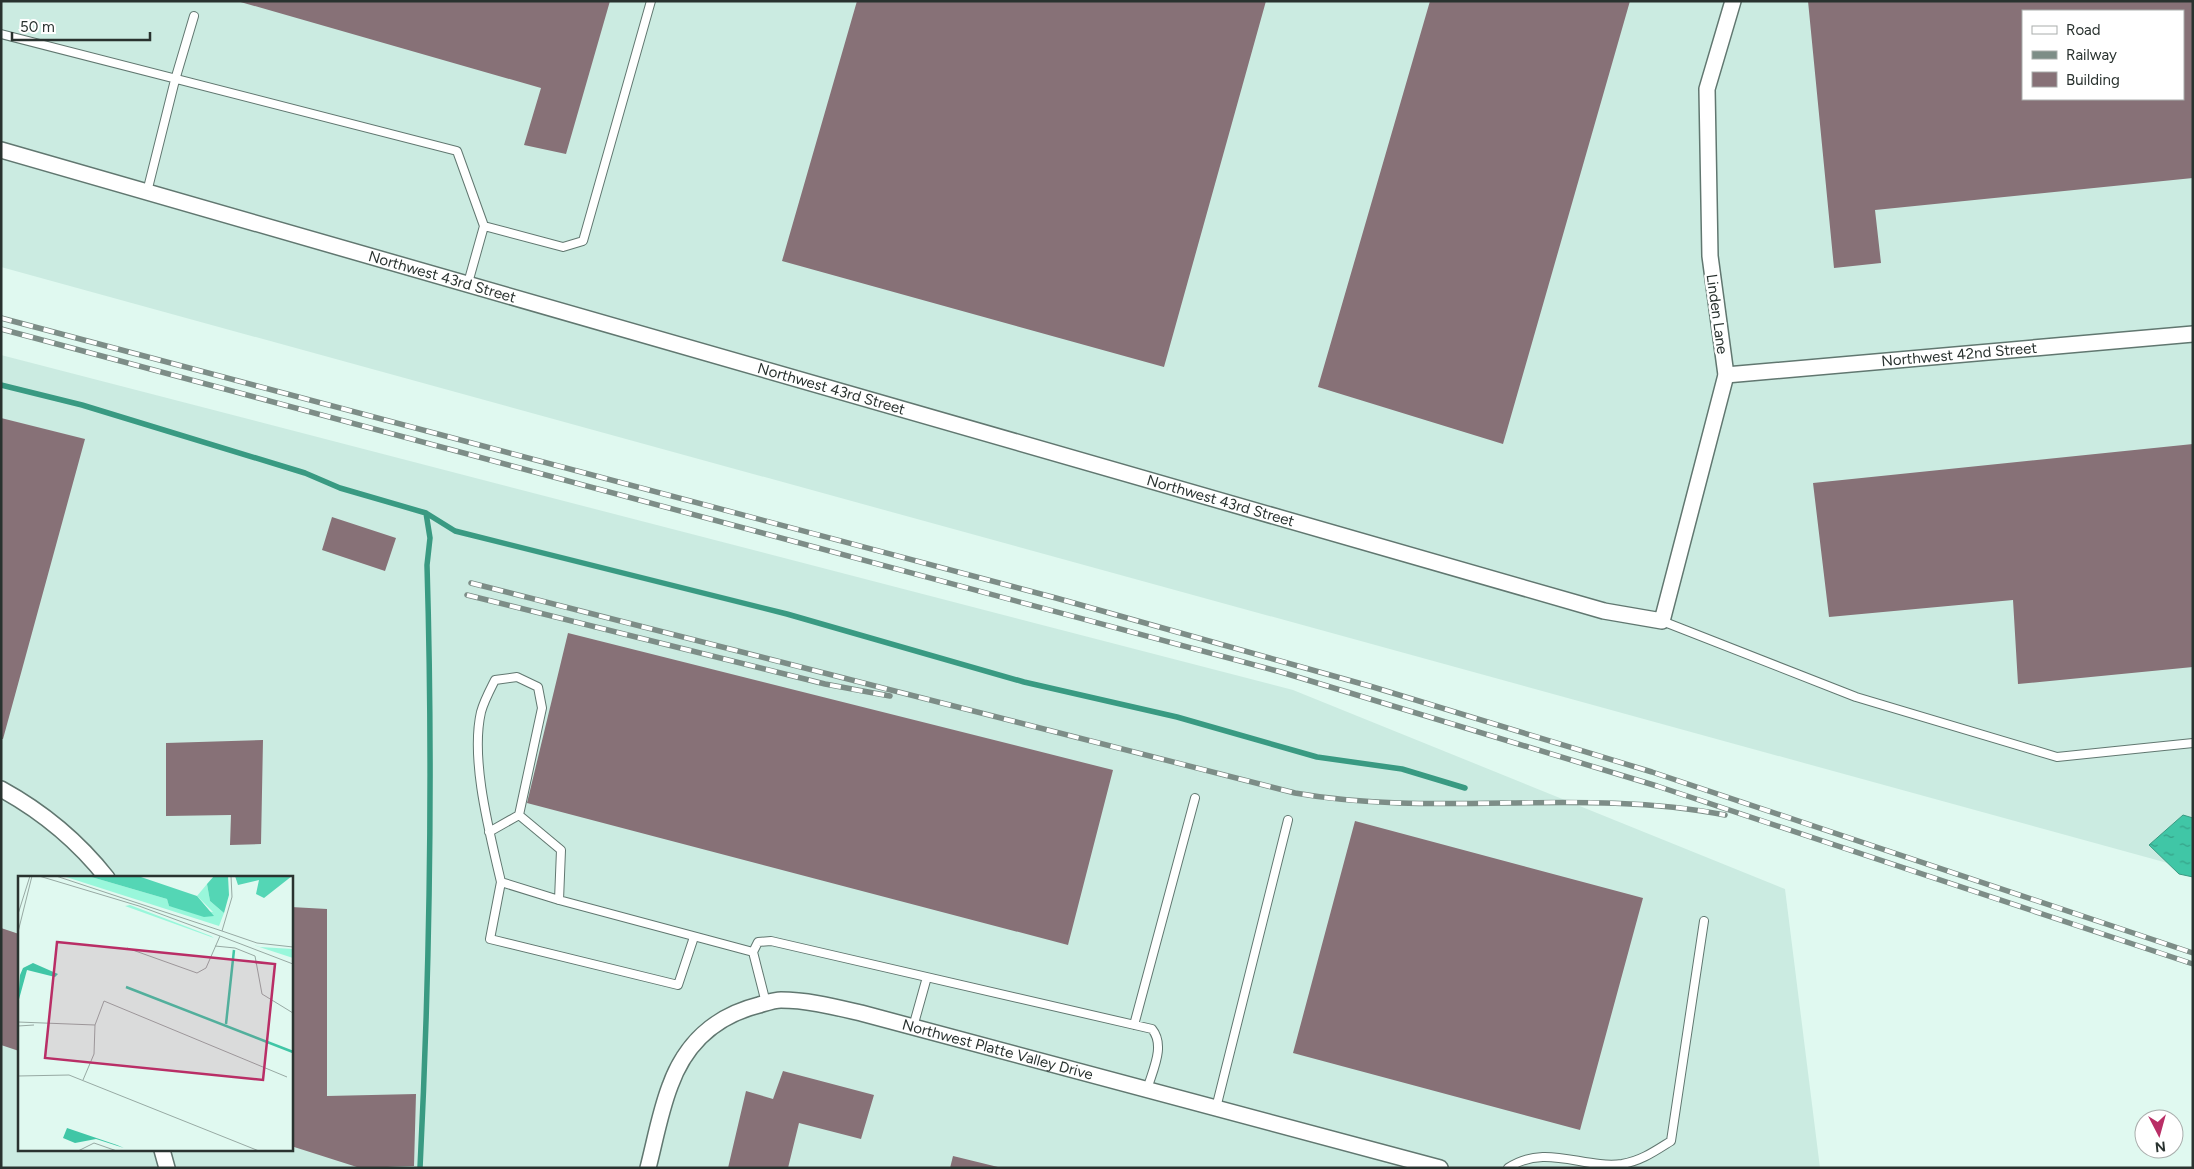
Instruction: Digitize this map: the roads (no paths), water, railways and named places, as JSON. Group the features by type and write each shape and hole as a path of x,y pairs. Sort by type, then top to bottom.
{"street":[{"name":"Linden Lane","path":"1662,621 1726,375 1710,256 1708,89 1733,1"},
{"name":"Northwest 43rd Street","path":"1,150 1604,611 1662,621"},
{"name":"Northwest 42nd Street","path":"1726,375 2193,334"},
{"path":"1,789 22,800 64,831 93,860 105,876"},
{"name":"Northwest Platte Valley Drive","path":"648,1168 670,1086 683,1057 704,1032 730,1016 780,1000 809,1002 913,1027 1440,1168"},
{"path":"163,1152 167,1168"}],"lane":[{"path":"484,226 563,247 583,241 650,1"},
{"path":"147,192 175,80 194,16"},
{"path":"1,34 457,151 484,226 468,283"},
{"path":"1662,621 1856,698 2057,757 2193,743"},
{"path":"489,832 519,814 542,708 538,687 517,676 495,680 481,710 477,749 489,832 501,882 490,939 678,985 694,936"},
{"path":"1134,1025 1195,798"},
{"path":"519,814 561,850 559,900"},
{"path":"1216,1108 1288,820"},
{"path":"501,882 559,900 753,952"},
{"path":"1508,1168 1518,1161 1554,1156 1595,1163 1620,1164 1640,1160 1671,1141 1704,921"},
{"path":"766,1004 753,952 758,942 771,941 1152,1029 1160,1045 1147,1090"},
{"path":"913,1027 928,977"}],"water":[{"path":"2183,815 2193,818 2193,877 2179,874 2149,845"}],"waterway":[{"path":"1,385 82,405 305,473 340,488 426,513 455,531 787,614 1024,682 1177,717 1317,757 1402,769 1465,788"},
{"path":"420,1168 426,1017 430,791 427,565 430,538 426,513"}],"railway":[{"path":"1,318 1056,598 1373,687 1652,772 2193,953"},
{"path":"1,329 1281,672 1657,786 2193,964"},
{"path":"471,583 1295,793 1348,800 1402,803 1618,803 1672,807 1725,815"},
{"path":"467,595 825,684 890,696"}]}
